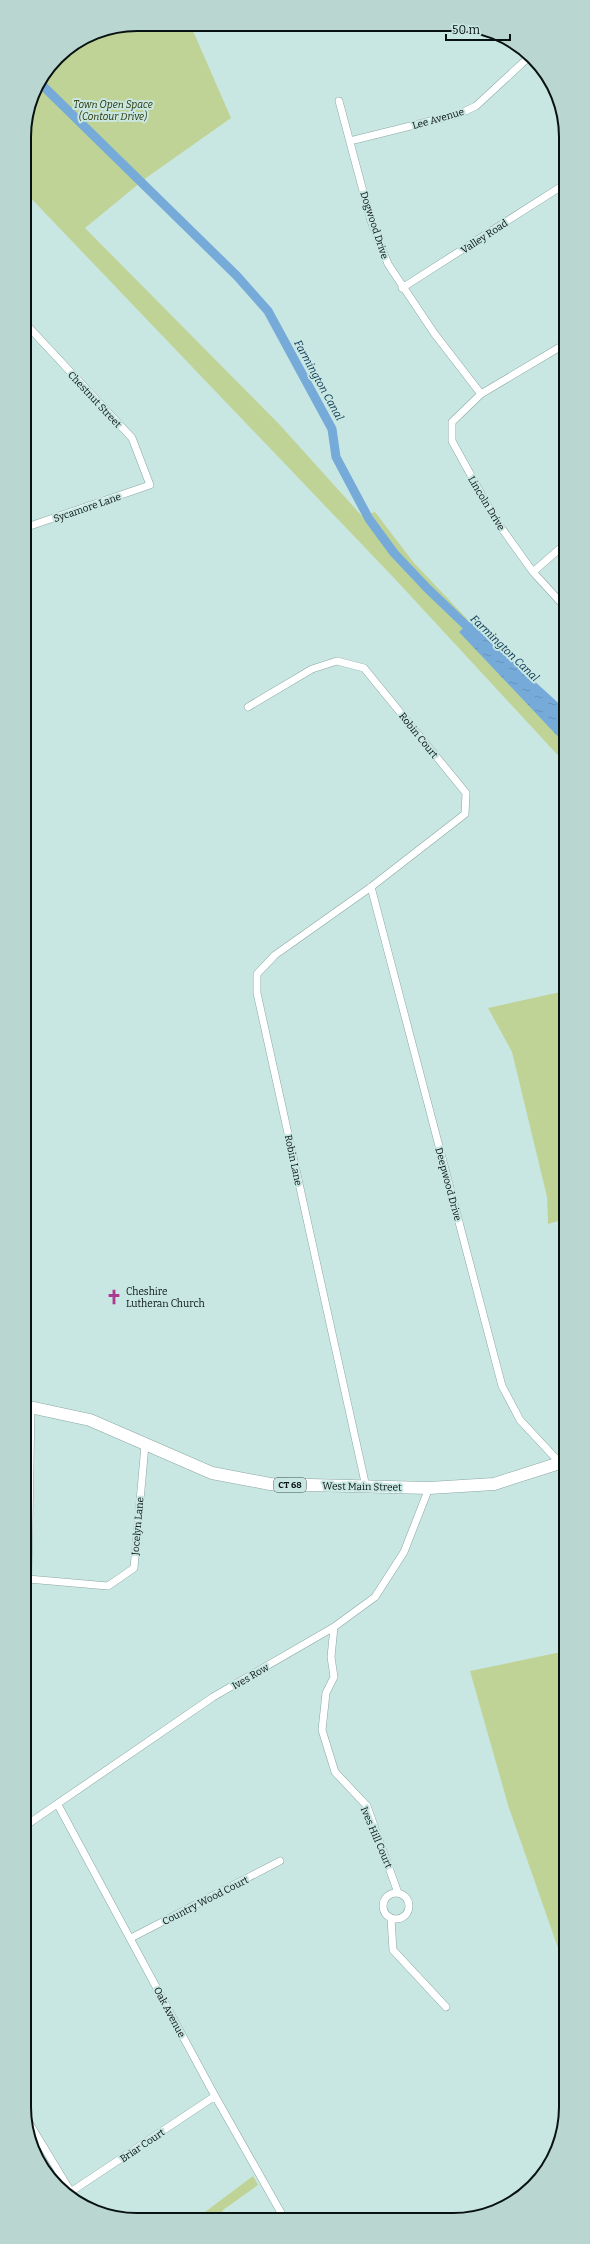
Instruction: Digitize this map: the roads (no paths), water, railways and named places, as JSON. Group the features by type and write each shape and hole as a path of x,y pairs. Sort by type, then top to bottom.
{"main road":[{"name":"West Main Street","path":"31,1407 90,1420 212,1473 264,1483 429,1488 494,1484 559,1463"}],"street":[{"name":"Lee Avenue","path":"350,141 459,114 476,106 526,60"},
{"name":"Dogwood Drive","path":"339,101 371,221 388,264 402,288 434,333 481,394"},
{"name":"Valley Road","path":"402,288 559,188"},
{"name":"Chestnut Street","path":"31,330 132,438 150,485"},
{"name":"Lincoln Drive","path":"559,348 481,394 452,422 452,441 495,520 533,572 559,600"},
{"name":"Sycamore Lane","path":"31,526 150,485"},
{"path":"533,572 559,549"},
{"name":"Robin Court","path":"248,707 312,669 337,661 364,668 466,793 466,814 371,887"},
{"name":"Deepwood Drive","path":"371,887 502,1386 520,1420 559,1458"},
{"name":"Robin Lane","path":"366,1487 257,993 257,974 275,955 371,887"},
{"name":"Jocelyn Lane","path":"31,1579 108,1586 134,1568 145,1445"},
{"name":"Ives Row","path":"31,1822 213,1698 334,1627 375,1597 404,1552 429,1488"},
{"name":"Ives Hill Court","path":"334,1627 331,1657 334,1677 326,1693 322,1730 335,1772 367,1806 398,1893 408,1899 409,1910 400,1919 392,1919"},
{"name":"Oak Avenue","path":"58,1805 281,2213"},
{"name":"Country Wood Court","path":"130,1938 280,1861"},
{"path":"398,1893 390,1895 383,1905 385,1913 392,1919 393,1950 446,2007"},
{"name":"Briar Court","path":"73,2191 216,2096"},
{"path":"34,2132 65,2185"}],"water":[{"path":"471,621 485,624 509,658 559,704 559,738 459,632"}],"waterway":[{"name":"Farmington Canal","path":"44,87 237,276 268,311 332,429 336,457 369,519 394,553 427,588 475,634"}],"place":[{"name":"Cheshire Lutheran Church","path":"114,1297"}],"park label":[{"name":"Town Open Space (Contour Drive)","path":"113,110"}]}
